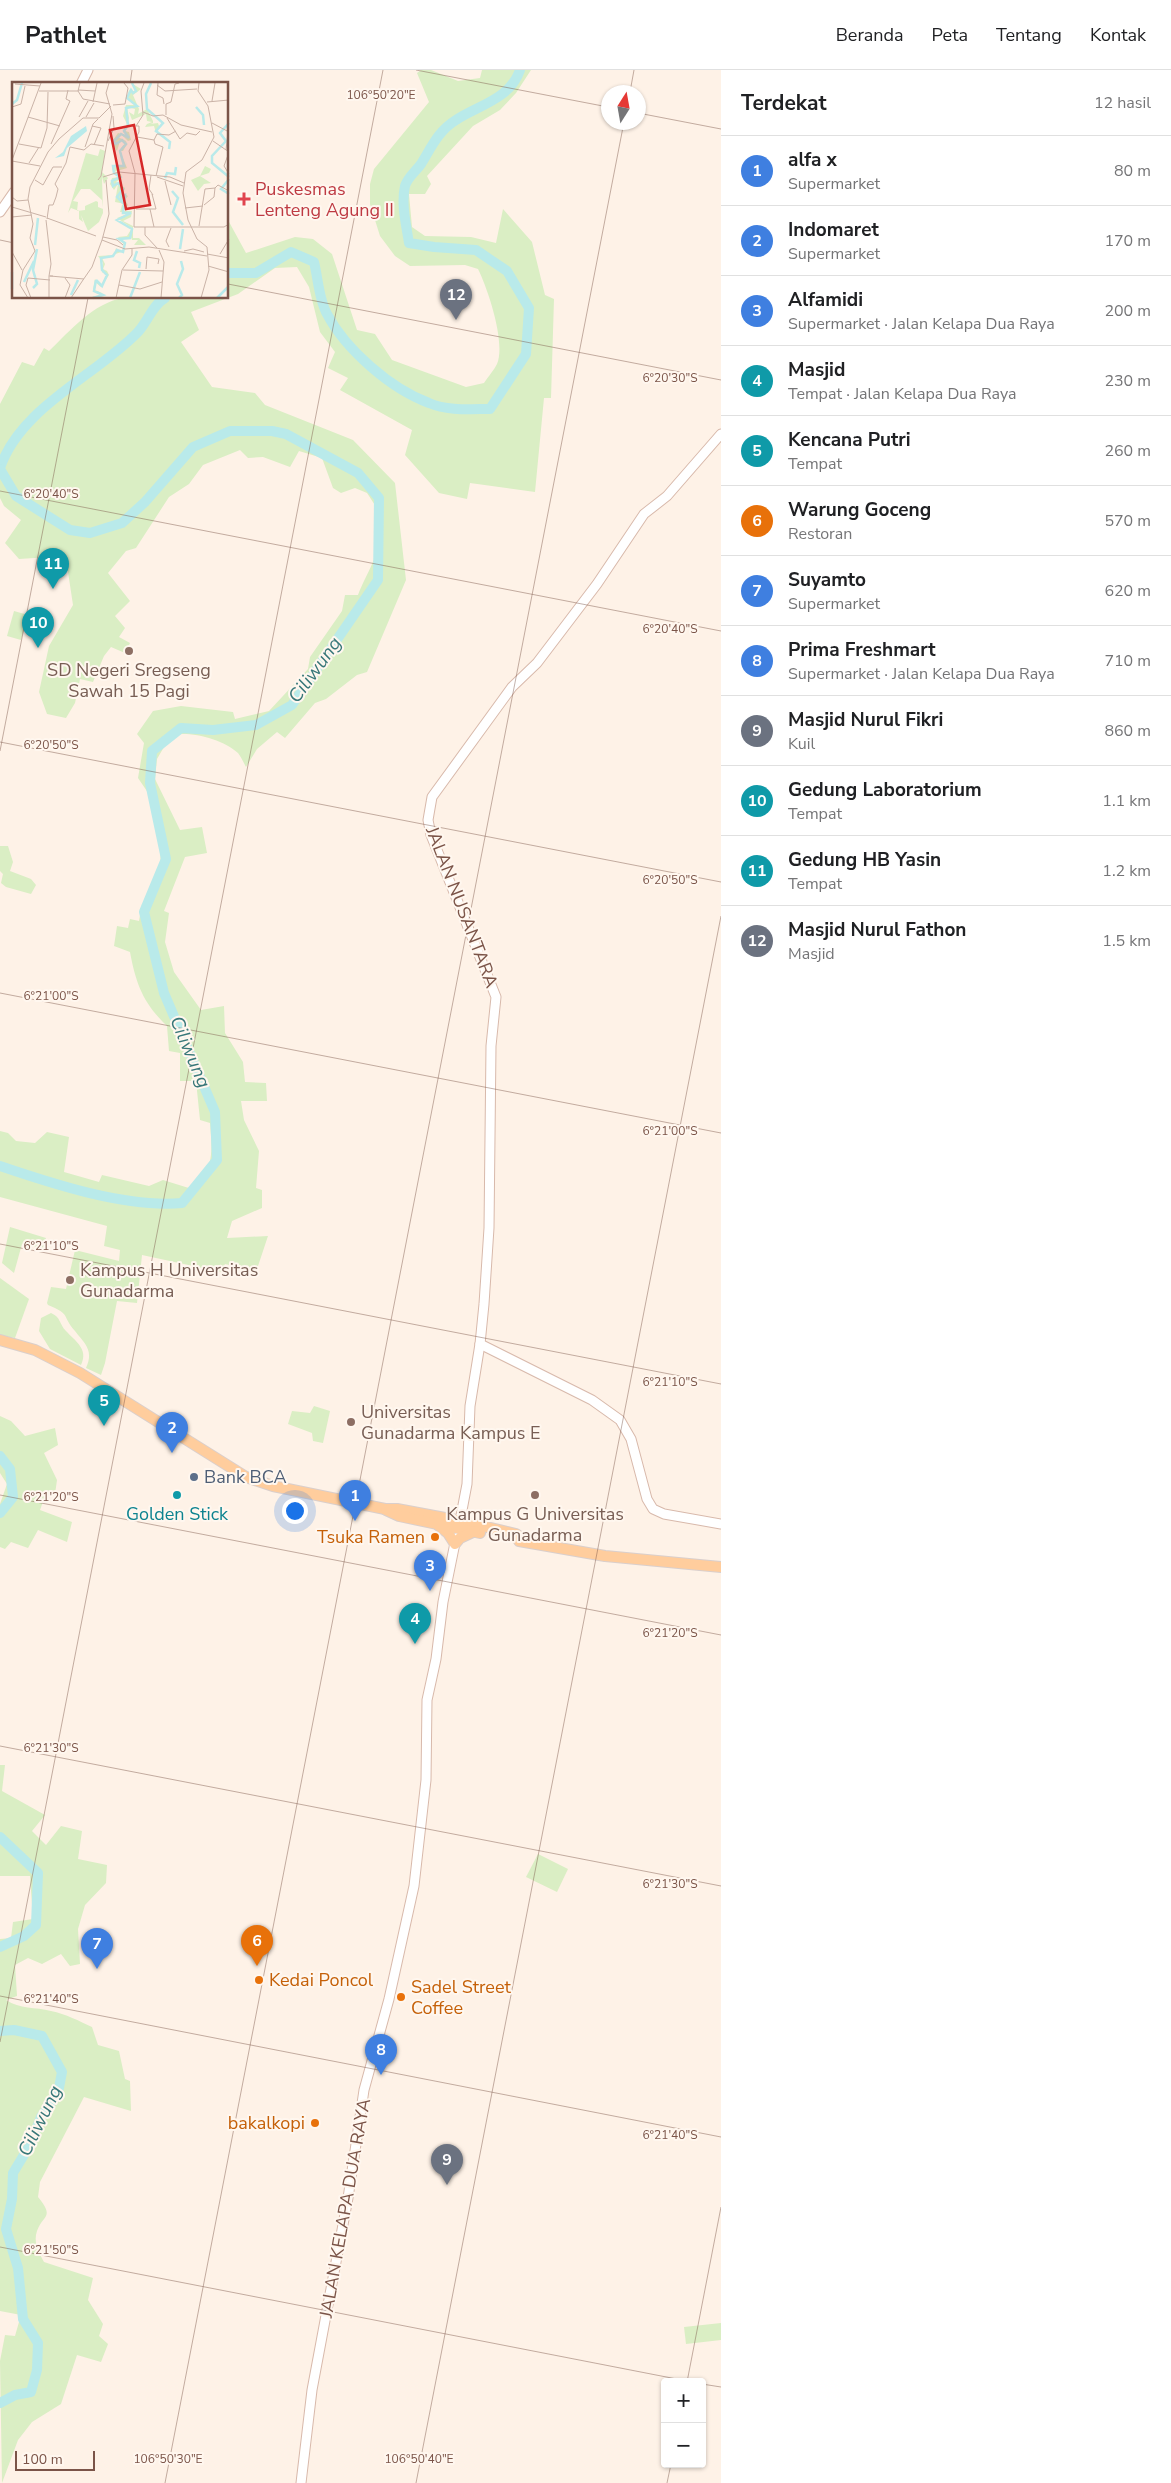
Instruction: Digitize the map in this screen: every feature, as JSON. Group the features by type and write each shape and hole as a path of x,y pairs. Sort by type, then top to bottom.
{"main road":[{"path":"82,82 88,70"},
{"path":"0,212 12,195"},
{"name":"JALAN NUSANTARA","path":"460,1524 468,1474 472,1394 480,1344 489,1228 491,1046 496,997 431,835 428,820 432,797 512,688 537,663 597,584 644,514 668,496 721,434"},
{"path":"0,1340 23,1345 63,1364 246,1477 273,1486 516,1534 524,1540"},
{"path":"480,1344 581,1394 620,1420 631,1439 647,1499 653,1508 664,1514 721,1524"},
{"path":"385,1509 394,1515 438,1524 460,1524 475,1531 564,1550 605,1556 721,1567"},
{"path":"438,1524 448,1533 455,1544 467,1534 475,1531"},
{"name":"JALAN KELAPA DUA RAYA","path":"301,2483 311,2396 350,2189 366,2081 389,1999 414,1886 426,1780 427,1700 436,1659 443,1602 460,1524"}],"green space":[{"path":"421,70 431,70 458,81 480,78 482,70 531,70 516,93 500,110 473,126 427,176 431,184 425,194 409,194 412,227 425,236 471,237 496,243 503,209 532,242 545,295 554,299 551,398 544,398 535,492 470,483 467,499 439,493 405,455 412,430 340,390 348,378 328,368 335,352 320,332 309,287 297,267 275,268 238,294 229,298 229,222 246,253 295,237 313,239 332,254 357,330 375,334 392,360 466,387 484,383 497,364 499,343 495,316 478,269 465,265 410,266 395,256 380,236 370,204 370,184 374,169 429,102 417,73"},
{"path":"120,299 225,299 191,312 199,330 181,342 212,387 255,393 265,405 353,440 395,483 406,580 367,672 357,675 326,699 315,703 285,738 277,732 257,749 246,767 238,753 232,748 206,737 188,734 171,735 157,759 155,779 180,830 202,827 207,853 185,857 164,911 169,913 165,942 174,972 201,1010 224,1006 225,1033 243,1062 245,1082 266,1083 267,1101 241,1101 244,1120 259,1151 256,1188 262,1190 262,1208 232,1221 227,1238 268,1236 256,1272 225,1264 221,1272 142,1255 137,1303 117,1301 101,1375 86,1368 89,1352 85,1344 63,1313 47,1303 51,1287 66,1289 75,1250 119,1261 120,1250 104,1246 107,1226 0,1197 0,1131 8,1133 16,1141 35,1143 47,1132 69,1137 64,1172 99,1182 102,1175 149,1186 163,1180 192,1189 205,1175 211,1151 210,1123 200,1120 196,1081 180,1081 180,1053 169,1051 167,1026 146,1001 135,974 130,952 114,946 117,926 128,928 130,919 139,921 142,904 151,900 161,874 160,842 155,803 138,778 144,743 137,734 153,711 181,706 233,712 235,719 269,711 308,669 310,657 342,611 345,595 358,595 376,556 381,534 378,510 367,493 355,488 341,493 333,488 322,458 299,451 290,467 263,457 248,458 240,450 203,465 189,484 169,497 136,548 126,551 108,573 130,601 115,616 125,628 119,637 130,643 125,653 111,647 104,656 93,682 80,679 75,703 66,718 47,714 39,692 49,646 73,605 68,572 64,562 50,557 19,559 5,543 21,520 4,506 0,498 0,404 22,362 34,366 44,348 49,351 83,318 113,301"},
{"path":"14,611 28,615 21,640 7,636"},
{"path":"0,846 8,846 13,862 10,871 31,879 36,885 31,894 6,887 1,883 3,874 0,871"},
{"path":"10,1227 46,1238 43,1248 22,1244 14,1273 2,1263"},
{"path":"0,1278 29,1299 15,1338 0,1335"},
{"path":"51,1313 57,1317 80,1346 83,1354 81,1365 50,1349 39,1331 41,1318"},
{"path":"314,1406 330,1411 323,1443 313,1441 312,1433 288,1424 292,1411 310,1413"},
{"path":"0,1416 11,1421 25,1436 55,1428 58,1445 44,1453 57,1480 55,1494 45,1496 40,1510 72,1522 67,1542 38,1530 28,1548 11,1542 5,1549 0,1547 0,1504 7,1484 0,1473"},
{"path":"0,1765 5,1765 2,1791 45,1815 32,1831 46,1845 61,1826 82,1831 78,1859 107,1865 106,1883 85,1905 78,1929 80,1964 70,1966 61,1954 42,1964 28,1958 15,1965 17,1996 6,2000 22,2006 62,2014 92,2027 98,2045 119,2051 125,2079 130,2081 131,2111 84,2097 40,2182 38,2197 47,2213 36,2235 39,2251 44,2262 93,2278 88,2300 103,2324 99,2336 108,2344 101,2362 77,2355 61,2404 32,2422 18,2440 2,2483 0,2361 5,2335 15,2336 21,2315 0,2311 0,1939 11,1938 13,1922 33,1919 30,1876 0,1876"},
{"path":"538,1854 568,1869 557,1892 526,1877"},
{"path":"721,2323 721,2340 686,2344 684,2327"}],"waterway":[{"name":"Ciliwung","path":"229,273 256,273 291,252 314,262 320,296 327,314 335,328 371,367 414,397 436,406 490,409 526,354 529,308 507,271 476,250 409,243 404,214 404,193 408,180 444,129 456,120 501,95 509,88 520,70"},
{"name":"Ciliwung","path":"0,468 10,447 41,410 120,349 137,333 153,309 164,299"},
{"name":"Ciliwung","path":"0,469 16,496 70,530 90,533 122,523 145,502 193,447 230,431 272,431 286,434 358,473 379,498 378,580 292,705 256,725 213,730 181,728 152,751 150,783 166,859 144,912 164,993 215,1112 217,1160 182,1203 160,1204 137,1202 90,1193 0,1166"},
{"name":"Ciliwung","path":"0,1456 10,1469 13,1497 0,1513"},
{"name":"Ciliwung","path":"0,1837 38,1873 36,1925 24,1936 0,1947"},
{"name":"Ciliwung","path":"0,2031 14,2030 42,2036 62,2072 58,2093 41,2117 30,2145 13,2173 12,2199 6,2229 18,2268 23,2319 38,2343 37,2370 31,2392 15,2395 0,2403"}],"place":[{"name":"Puskesmas Lenteng Agung II","path":"244,199"},
{"name":"Masjid Nurul Fathon","path":"456,320"},
{"name":"Gedung HB Yasin","path":"53,589"},
{"name":"Gedung Laboratorium","path":"38,648"},
{"name":"SD Negeri Sregseng Sawah 15 Pagi","path":"129,651"},
{"name":"Kampus H Universitas Gunadarma","path":"70,1280"},
{"name":"Universitas Gunadarma Kampus E","path":"351,1422"},
{"name":"Kencana Putri","path":"104,1426"},
{"name":"Indomaret","path":"172,1453"},
{"name":"Bank BCA","path":"194,1477"},
{"name":"Golden Stick","path":"177,1495"},
{"name":"Kampus G Universitas Gunadarma","path":"535,1495"},
{"name":"alfa x","path":"355,1521"},
{"name":"Tsuka Ramen","path":"435,1537"},
{"name":"Alfamidi","path":"430,1591"},
{"name":"Masjid","path":"415,1644"},
{"name":"Warung Goceng","path":"257,1966"},
{"name":"Suyamto","path":"97,1969"},
{"name":"Kedai Poncol","path":"259,1980"},
{"name":"Sadel Street Coffee","path":"401,1997"},
{"name":"Prima Freshmart","path":"381,2075"},
{"name":"bakalkopi","path":"315,2123"},
{"name":"Masjid Nurul Fikri","path":"447,2185"}]}
